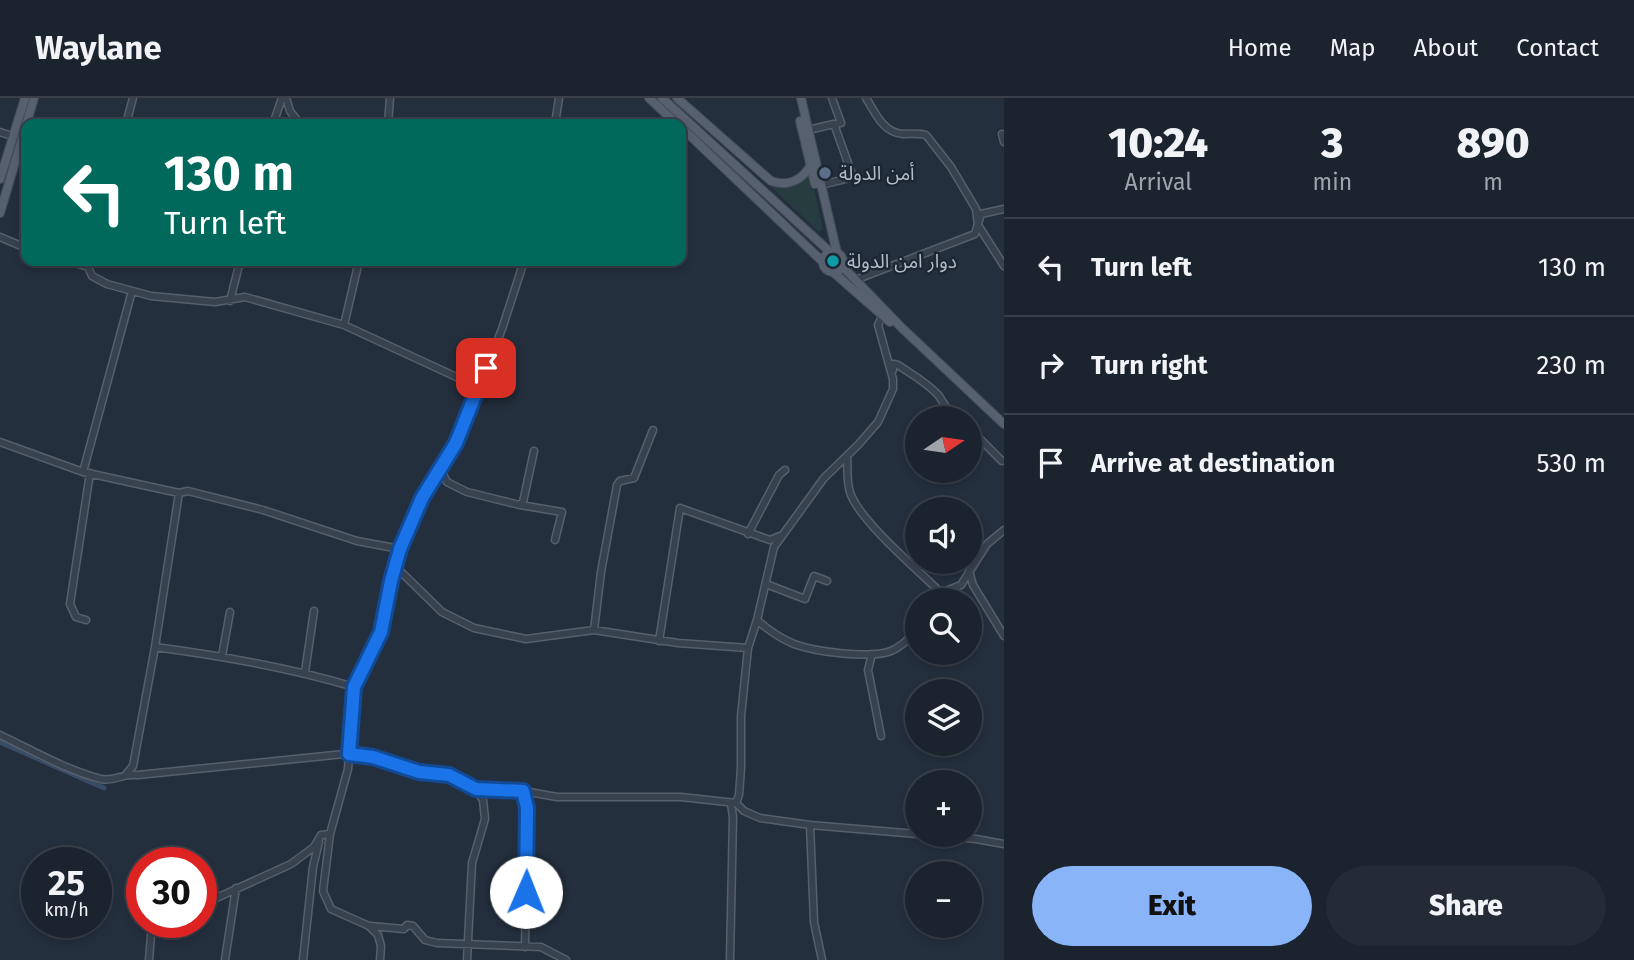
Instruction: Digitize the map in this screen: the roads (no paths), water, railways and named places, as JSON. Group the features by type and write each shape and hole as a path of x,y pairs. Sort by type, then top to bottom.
{"main road":[{"path":"23,119 25,98"},
{"path":"25,119 34,98"},
{"path":"649,98 674,119"},
{"path":"662,98 676,119"},
{"path":"677,98 766,178 777,183 790,183 801,177 811,165"},
{"path":"795,98 833,252"},
{"path":"801,98 833,252"},
{"path":"680,119 687,107"},
{"path":"0,179 12,136 21,126"},
{"path":"686,128 758,185 843,258 843,267 855,280 1004,424"},
{"path":"686,130 823,262 826,270 834,273 882,316 902,328"},
{"path":"0,213 21,132"},
{"path":"758,185 766,178"},
{"path":"823,262 824,257 833,252"},
{"path":"834,273 843,267"}],"street":[{"path":"127,119 133,98"},
{"path":"275,119 284,98"},
{"path":"284,98 296,119"},
{"path":"388,119 390,98"},
{"path":"556,119 559,98"},
{"path":"808,130 841,122 832,98"},
{"path":"866,98 891,131 926,135 951,167 976,209 978,225 1004,266"},
{"path":"821,185 855,177 834,124"},
{"path":"0,132 12,136"},
{"path":"855,280 975,234 981,214 1004,209"},
{"path":"0,237 21,246"},
{"path":"89,266 92,276 107,284 151,296 215,302 245,297 344,325 478,387"},
{"path":"230,301 239,266"},
{"path":"344,325 358,266"},
{"path":"522,266 502,329 456,443 422,498 400,549 381,632 354,687 348,769 330,834 323,879 326,900 331,909 369,926 404,929 407,925 413,926 425,940 437,943 541,947 566,960"},
{"path":"86,620 76,617 70,604 87,472 132,291"},
{"path":"882,316 878,325 893,379"},
{"path":"730,960 734,803 739,795 741,716 748,648 774,547 824,478 877,422 893,389 893,364 929,386 943,406"},
{"path":"594,630 601,572 617,485 620,481 634,478 653,430"},
{"path":"982,441 1002,461"},
{"path":"0,442 87,472 179,493 188,491 263,510 357,541 400,549"},
{"path":"520,505 523,502 534,451"},
{"path":"847,456 852,498 931,588"},
{"path":"440,468 447,482 467,492 562,512 555,540"},
{"path":"748,534 779,475 785,471"},
{"path":"0,735 103,779 113,779 127,773 134,766 179,493"},
{"path":"659,640 680,508 748,534 770,540 780,536"},
{"path":"982,552 1004,530"},
{"path":"395,566 442,612 474,628 526,639 594,630 659,640 748,648"},
{"path":"956,588 961,585 967,574"},
{"path":"970,574 973,585 1004,636"},
{"path":"766,584 805,599 814,576 827,581"},
{"path":"305,672 314,611"},
{"path":"222,656 230,612"},
{"path":"757,620 769,632 794,644 835,651 872,654 890,652 905,641"},
{"path":"155,647 222,656 305,672 354,687"},
{"path":"872,654 868,670 881,736"},
{"path":"127,773 138,775 349,754 373,757 419,772 449,775 476,789 523,791 557,797 707,798 734,803 760,818 1004,844"},
{"path":"467,960 472,863 485,819 483,800 476,789"},
{"path":"523,791 527,808 525,947"},
{"path":"810,825 814,922 822,960"},
{"path":"303,960 313,867 321,835 330,834"},
{"path":"217,897 291,864 319,840"},
{"path":"225,960 236,888"},
{"path":"369,926 377,935 381,946 380,960"},
{"path":"149,960 151,938"}],"waterway":[{"path":"0,742 104,788"}],"place":[{"name":"أمن الدولة","path":"825,173"},
{"name":"دوار امن الدولة","path":"833,261"}]}
